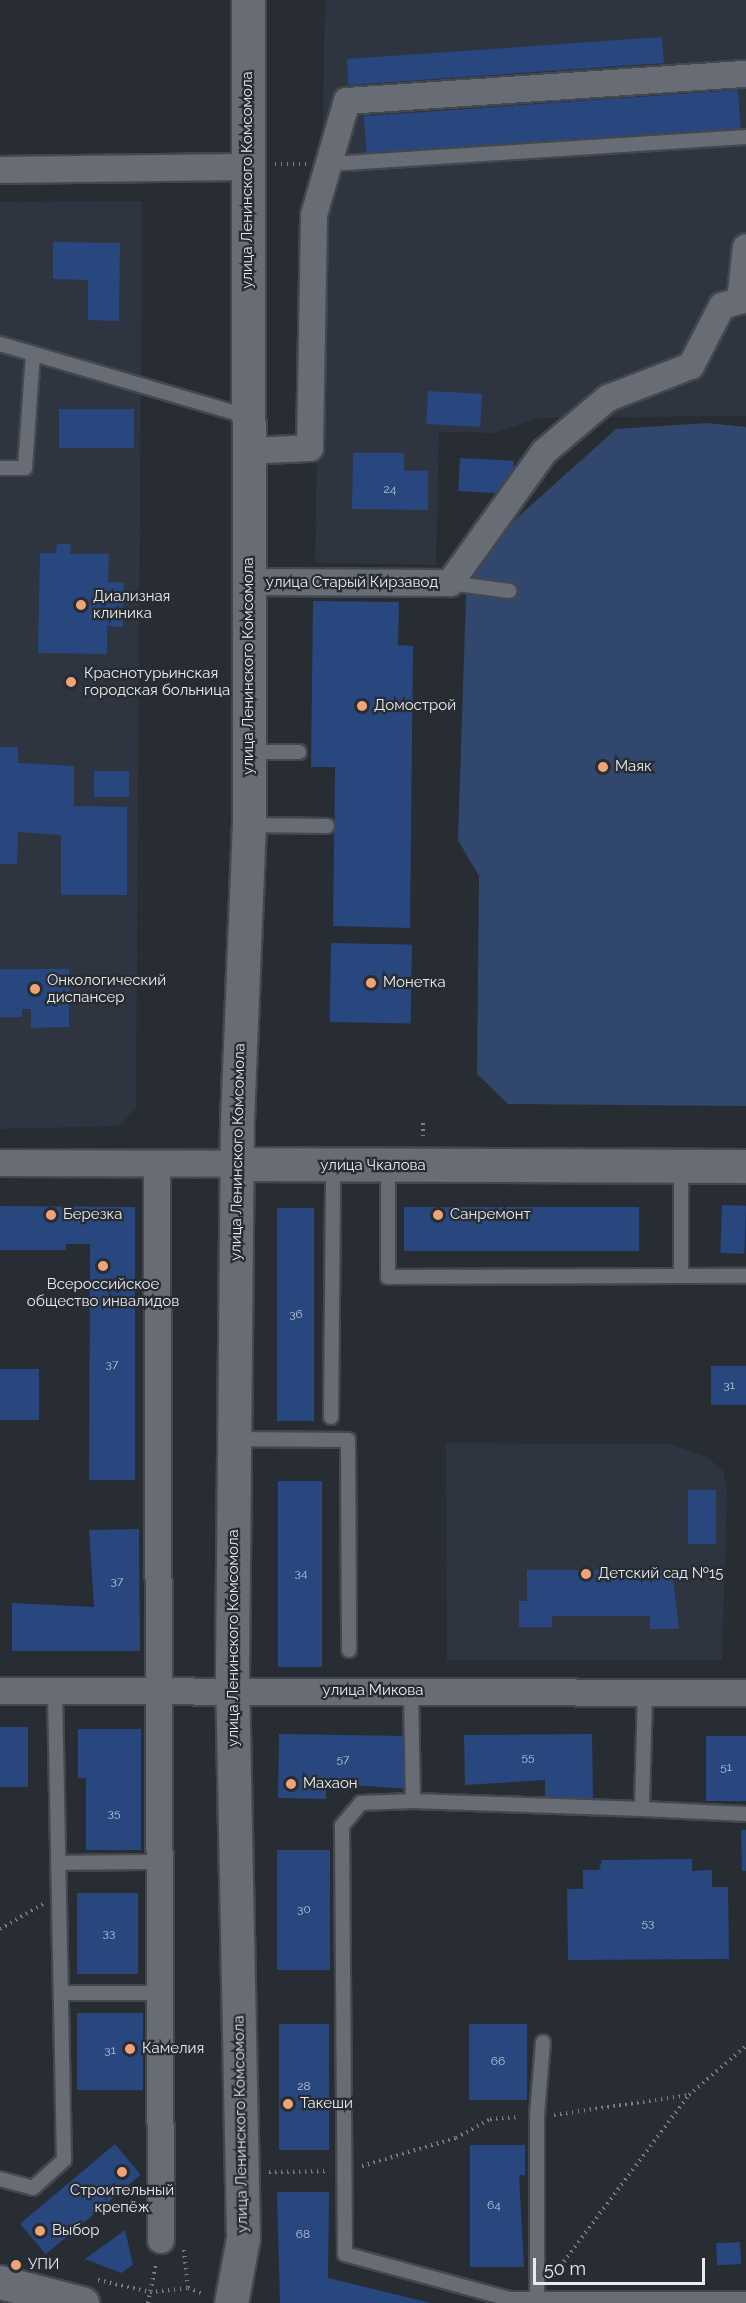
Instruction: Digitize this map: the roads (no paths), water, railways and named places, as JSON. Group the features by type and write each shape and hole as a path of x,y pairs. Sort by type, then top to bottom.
{"main road":[{"name":"улица Ленинского Комсомола","path":"219,2299 243,2238 234,1691 234,1439 237,1164 249,825 248,0"},
{"name":"улица Чкалова","path":"237,1164 746,1166"},
{"path":"0,2282 87,2291"}],"street":[{"path":"249,452 310,448 314,215 347,101 746,74"},
{"path":"0,170 247,167"},
{"name":"улица Старый Кирзавод","path":"248,582 450,583 544,452 608,398 691,366 722,306 740,301 746,247"},
{"name":"улица Чкалова","path":"0,1163 237,1164"},
{"path":"158,1165 161,2240"},
{"name":"улица Микова","path":"0,1691 411,1690 746,1693"}],"lane":[{"path":"329,164 746,137"},
{"path":"0,344 249,417"},
{"path":"0,468 26,468 33,355"},
{"path":"450,583 509,591"},
{"path":"249,752 299,752"},
{"path":"249,825 327,826"},
{"path":"331,1418 333,1166"},
{"path":"388,1166 388,1277 746,1276"},
{"path":"681,1166 681,1276"},
{"path":"234,1439 348,1440 349,1650"},
{"path":"0,2179 33,2188 64,2160 55,1690"},
{"path":"411,1690 413,1801"},
{"path":"642,1809 645,1692"},
{"path":"746,1814 413,1801 361,1803 342,1826 345,2254 510,2301 746,2299"},
{"path":"58,1863 160,1862"},
{"path":"61,1994 161,1993"},
{"path":"537,2299 537,2115 543,2042"}],"place":[{"name":"Диализная клиника","path":"81,605"},
{"name":"Краснотурьинская городская больница","path":"71,682"},
{"name":"Домострой","path":"362,706"},
{"name":"Маяк","path":"603,767"},
{"name":"Монетка","path":"371,983"},
{"name":"Онкологический диспансер","path":"35,989"},
{"name":"Березка","path":"51,1215"},
{"name":"Санремонт","path":"438,1215"},
{"name":"Всероссийское общество инвалидов","path":"103,1266"},
{"name":"Детский сад №15","path":"586,1574"},
{"name":"Махаон","path":"291,1784"},
{"name":"Камелия","path":"130,2049"},
{"name":"Такеши","path":"288,2104"},
{"name":"Строительный крепёж","path":"122,2172"},
{"name":"Выбор","path":"40,2231"},
{"name":"УПИ","path":"16,2265"}]}
